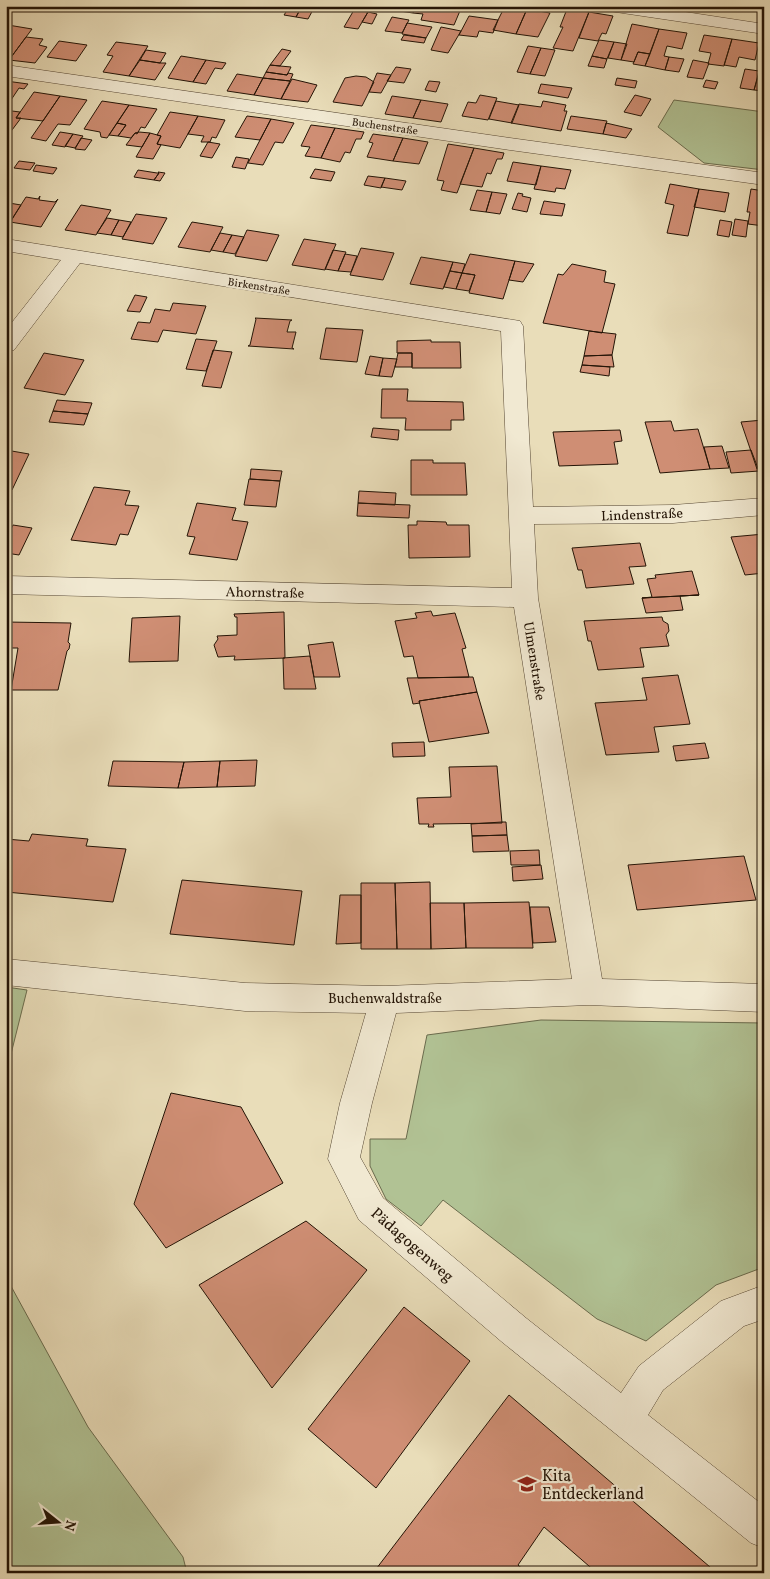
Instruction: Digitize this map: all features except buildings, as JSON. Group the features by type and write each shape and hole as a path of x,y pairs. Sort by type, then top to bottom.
{"street":[{"path":"609,6 764,29"},
{"name":"Buchenstraße","path":"6,70 500,143 764,179"},
{"name":"Birkenstraße","path":"6,245 512,326"},
{"path":"6,345 75,256"},
{"name":"Ulmenstraße","path":"512,326 525,598 589,992"},
{"name":"Lindenstraße","path":"520,516 673,514 764,506"},
{"name":"Ahornstraße","path":"6,586 525,598"},
{"name":"Buchenwaldstraße","path":"6,972 245,997 385,1000 589,992 764,998"},
{"name":"Pädagogenweg","path":"385,1000 356,1103 344,1159 371,1210 514,1330 764,1530"},
{"path":"626,1418 651,1378 733,1313 764,1302"}],"green space":[{"path":"674,100 764,112 764,170 704,163 658,127"},
{"path":"6,987 27,990 6,1074"},
{"path":"541,1020 764,1023 764,1267 716,1285 646,1341 597,1319 443,1200 421,1226 386,1199 370,1166 370,1139 406,1139 427,1035"},
{"path":"6,1277 88,1427 183,1557 187,1573 6,1573"}],"place":[{"name":"Kita Entdeckerland","path":"527,1484"}]}
